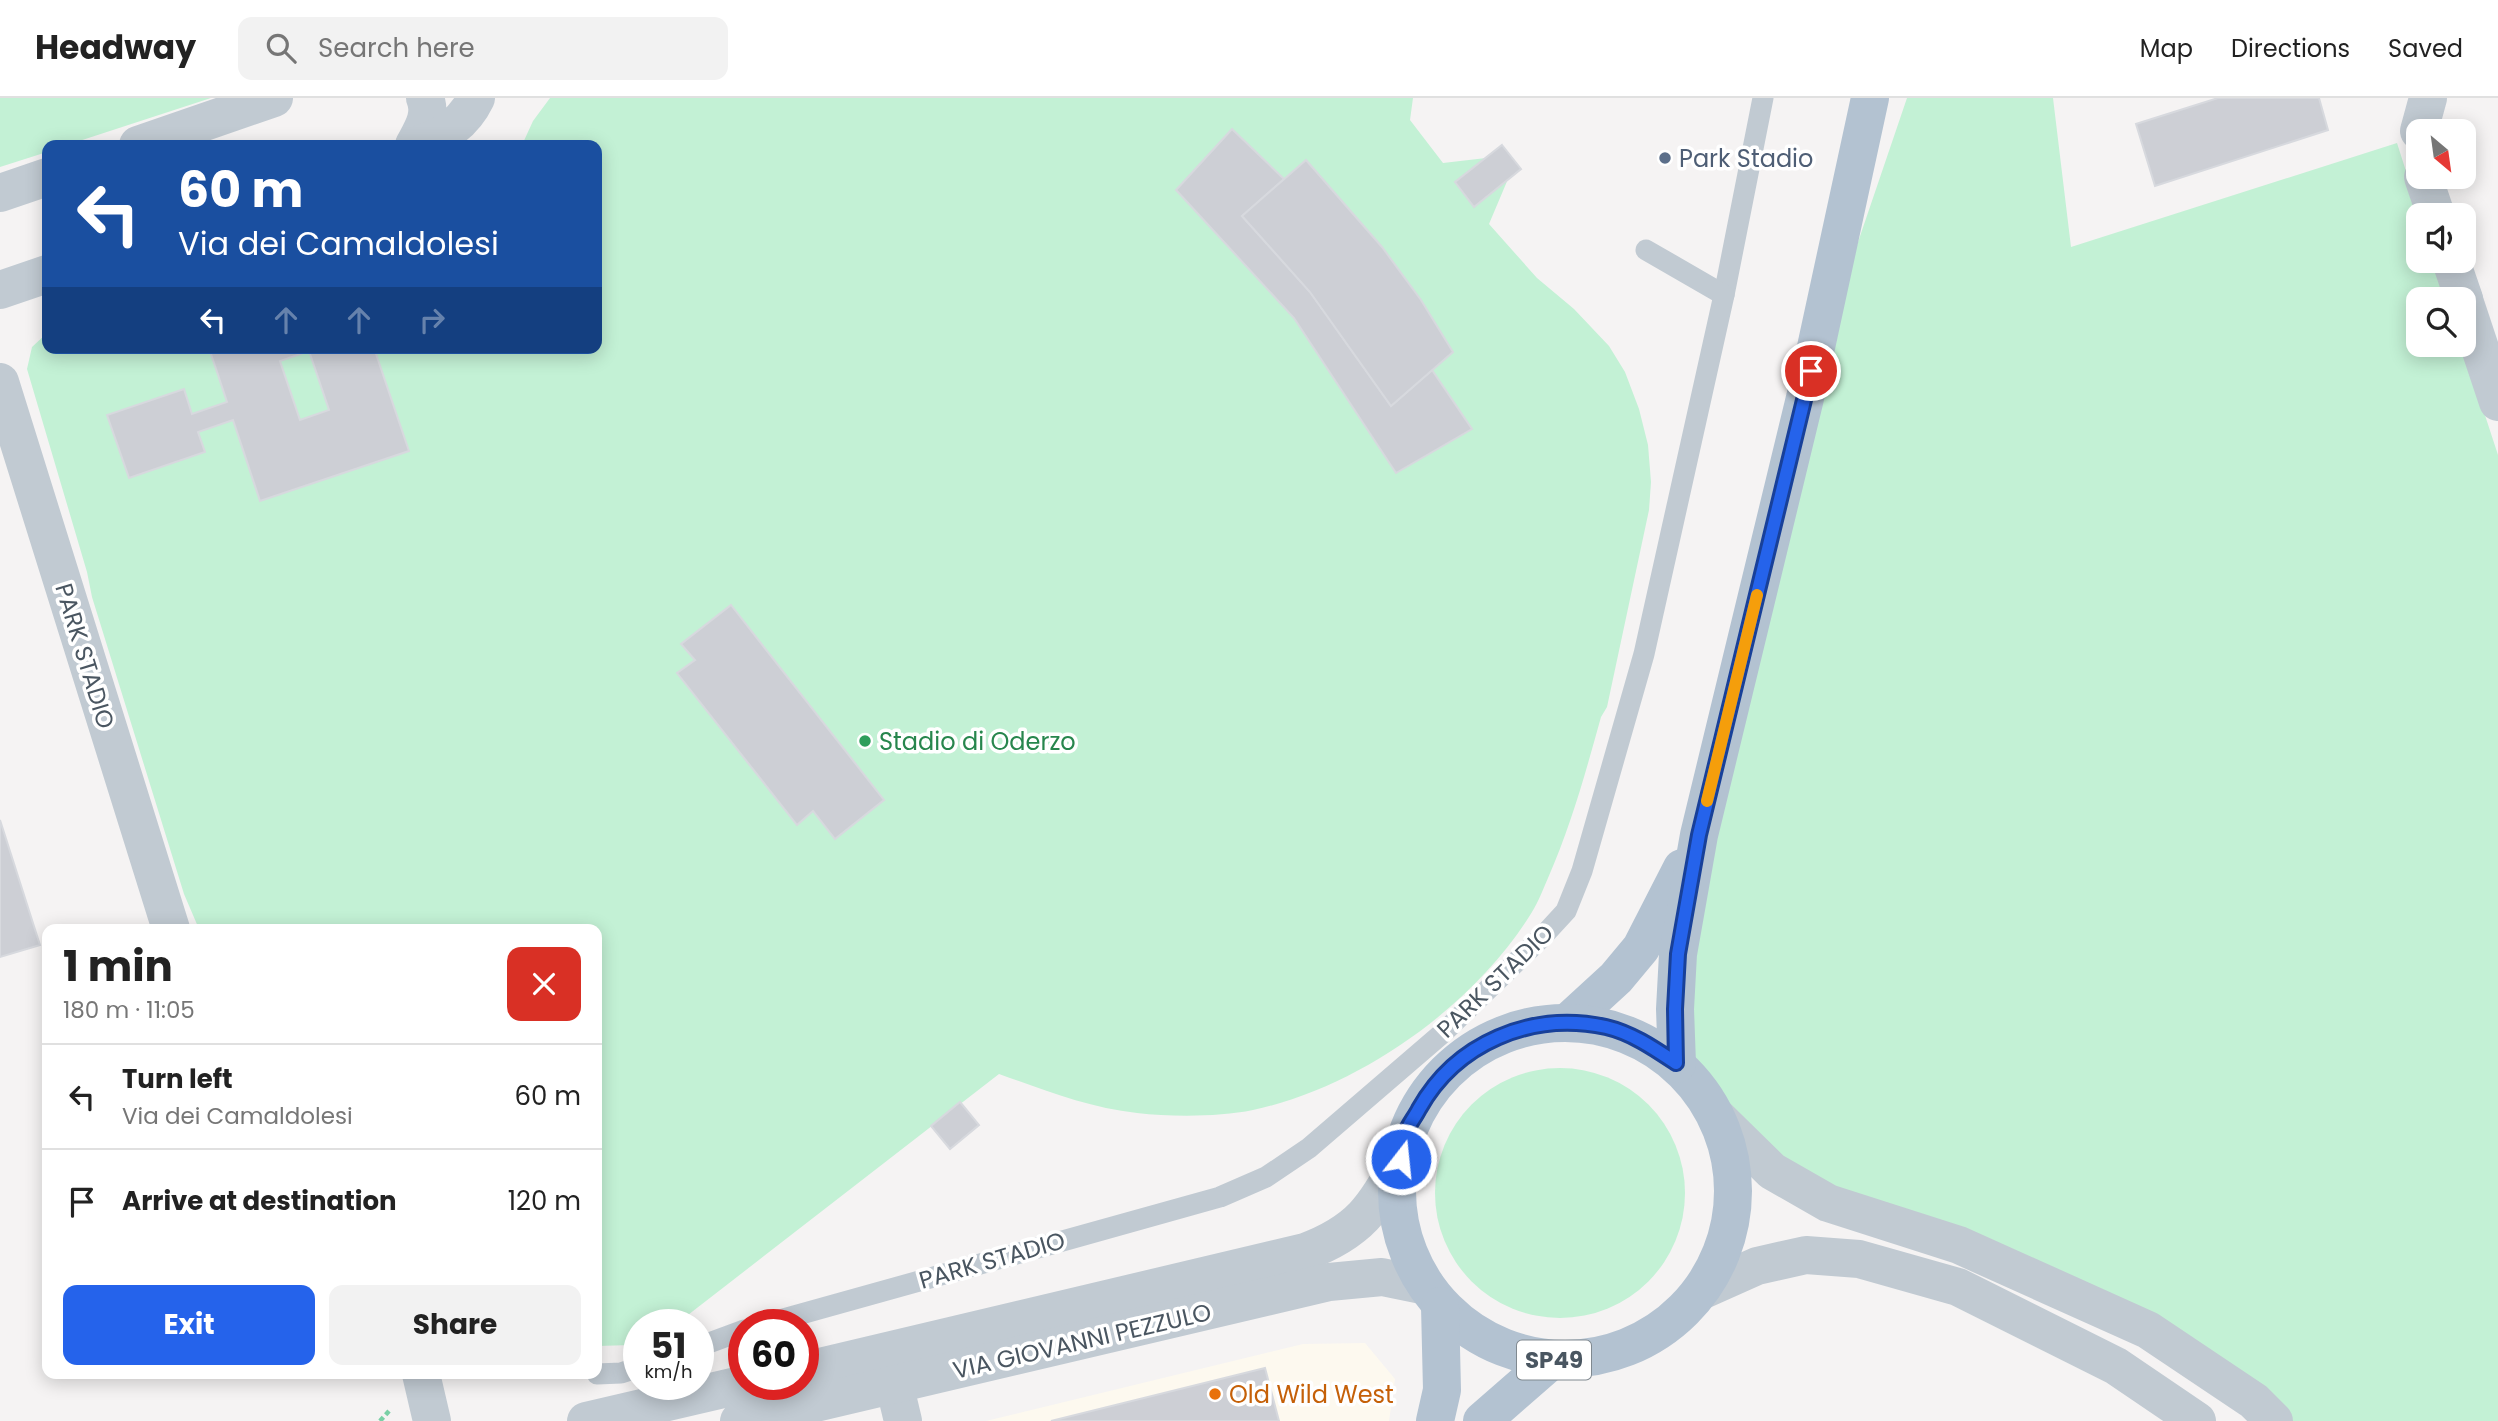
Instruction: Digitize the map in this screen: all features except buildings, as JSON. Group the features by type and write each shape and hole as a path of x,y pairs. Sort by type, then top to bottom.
{"main road":[{"path":"1676,1063 1678,954 1699,835 1805,398 1870,98"},
{"path":"1567,1022 1616,978 1641,948 1699,835"},
{"name":"SP49","path":"1567,1022 1607,1027 1644,1041 1676,1063 1700,1088 1718,1118 1732,1161 1733,1206 1724,1251 1701,1291 1672,1322 1636,1345 1595,1358 1552,1360 1511,1352 1472,1333 1433,1296 1416,1273 1401,1235 1396,1184 1406,1133 1431,1087 1469,1052 1516,1029 1567,1022"},
{"name":"SP49","path":"1433,1296 1442,1390 1435,1421"},
{"name":"SP49","path":"1482,1421 1552,1360"}],"street":[{"path":"152,140 274,98"},
{"path":"418,140 425,124 428,105 425,98"},
{"path":"427,140 455,128 470,111 476,98"},
{"path":"2423,119 2428,98"},
{"path":"0,193 42,179"},
{"path":"0,290 42,276"},
{"path":"2476,335 2498,402"},
{"name":"PARK STADIO","path":"0,382 169,924"},
{"path":"1718,1118 1772,1171 1828,1203 1959,1245 2148,1330 2254,1401 2274,1421"},
{"name":"VIA GIOVANNI PEZZULO","path":"739,1421 891,1368 1331,1242 1358,1223 1380,1198 1401,1159"},
{"path":"1701,1291 1757,1266 1806,1255 1859,1259 1958,1287 2116,1366 2197,1421"},
{"name":"VIA GIOVANNI PEZZULO","path":"819,1370 891,1368 1329,1282 1382,1277 1433,1296"},
{"path":"891,1368 903,1421"},
{"path":"422,1379 432,1421"},
{"path":"586,1421 728,1388"}],"lane":[{"name":"PARK STADIO","path":"819,1309 1220,1196 1266,1177 1309,1148 1446,1031 1566,911 1582,871 1644,654 1724,295 1763,98"},
{"path":"1646,250 1724,295"},
{"path":"602,1374 623,1372"}],"shaded area":[{"path":"1365,1343 1395,1379 1389,1421 986,1421 1303,1344"}],"green space":[{"path":"0,98 211,98 82,140 42,140 42,154 0,167"},
{"name":"Stadio di Oderzo","path":"550,98 1413,98 1410,120 1443,163 1486,158 1502,145 1521,169 1508,179 1489,224 1537,278 1574,309 1609,346 1625,372 1639,409 1648,445 1651,482 1649,510 1607,707 1601,717 1571,818 1541,895 1508,946 1480,979 1447,1009 1374,1062 1294,1099 1253,1110 1195,1116 1119,1111 1067,1098 999,1074 696,1309 623,1309 623,1345 602,1346 602,924 197,924 184,894 92,597 27,369 32,347 42,338 42,354 602,354 602,140 524,140 533,121"},
{"path":"1907,98 2053,98 2071,247 2397,143 2406,171 2406,189 2412,189 2416,203 2406,203 2406,273 2439,273 2443,287 2406,287 2406,357 2466,357 2498,455 2498,1421 2274,1421 2254,1401 1868,1215 1718,1118 1700,1089 1677,1064 1675,1009 1805,398"},
{"path":"1560,1068 1608,1078 1629,1089 1648,1105 1664,1124 1675,1145 1685,1193 1675,1241 1664,1262 1648,1281 1629,1297 1608,1308 1560,1318 1512,1308 1491,1297 1472,1281 1456,1262 1445,1241 1435,1193 1445,1145 1456,1124 1472,1105 1491,1089 1512,1078"}],"slow traffic":[{"path":"1707,801 1757,595"}],"place":[{"name":"Park Stadio","path":"1665,158"},
{"name":"Stadio di Oderzo","path":"865,741"},
{"name":"Old Wild West","path":"1215,1394"}],"route":[{"path":"1401,1159 1406,1133 1431,1087 1469,1052 1516,1029 1567,1022 1607,1027 1644,1041 1676,1063 1678,954 1699,835 1811,371"}]}
